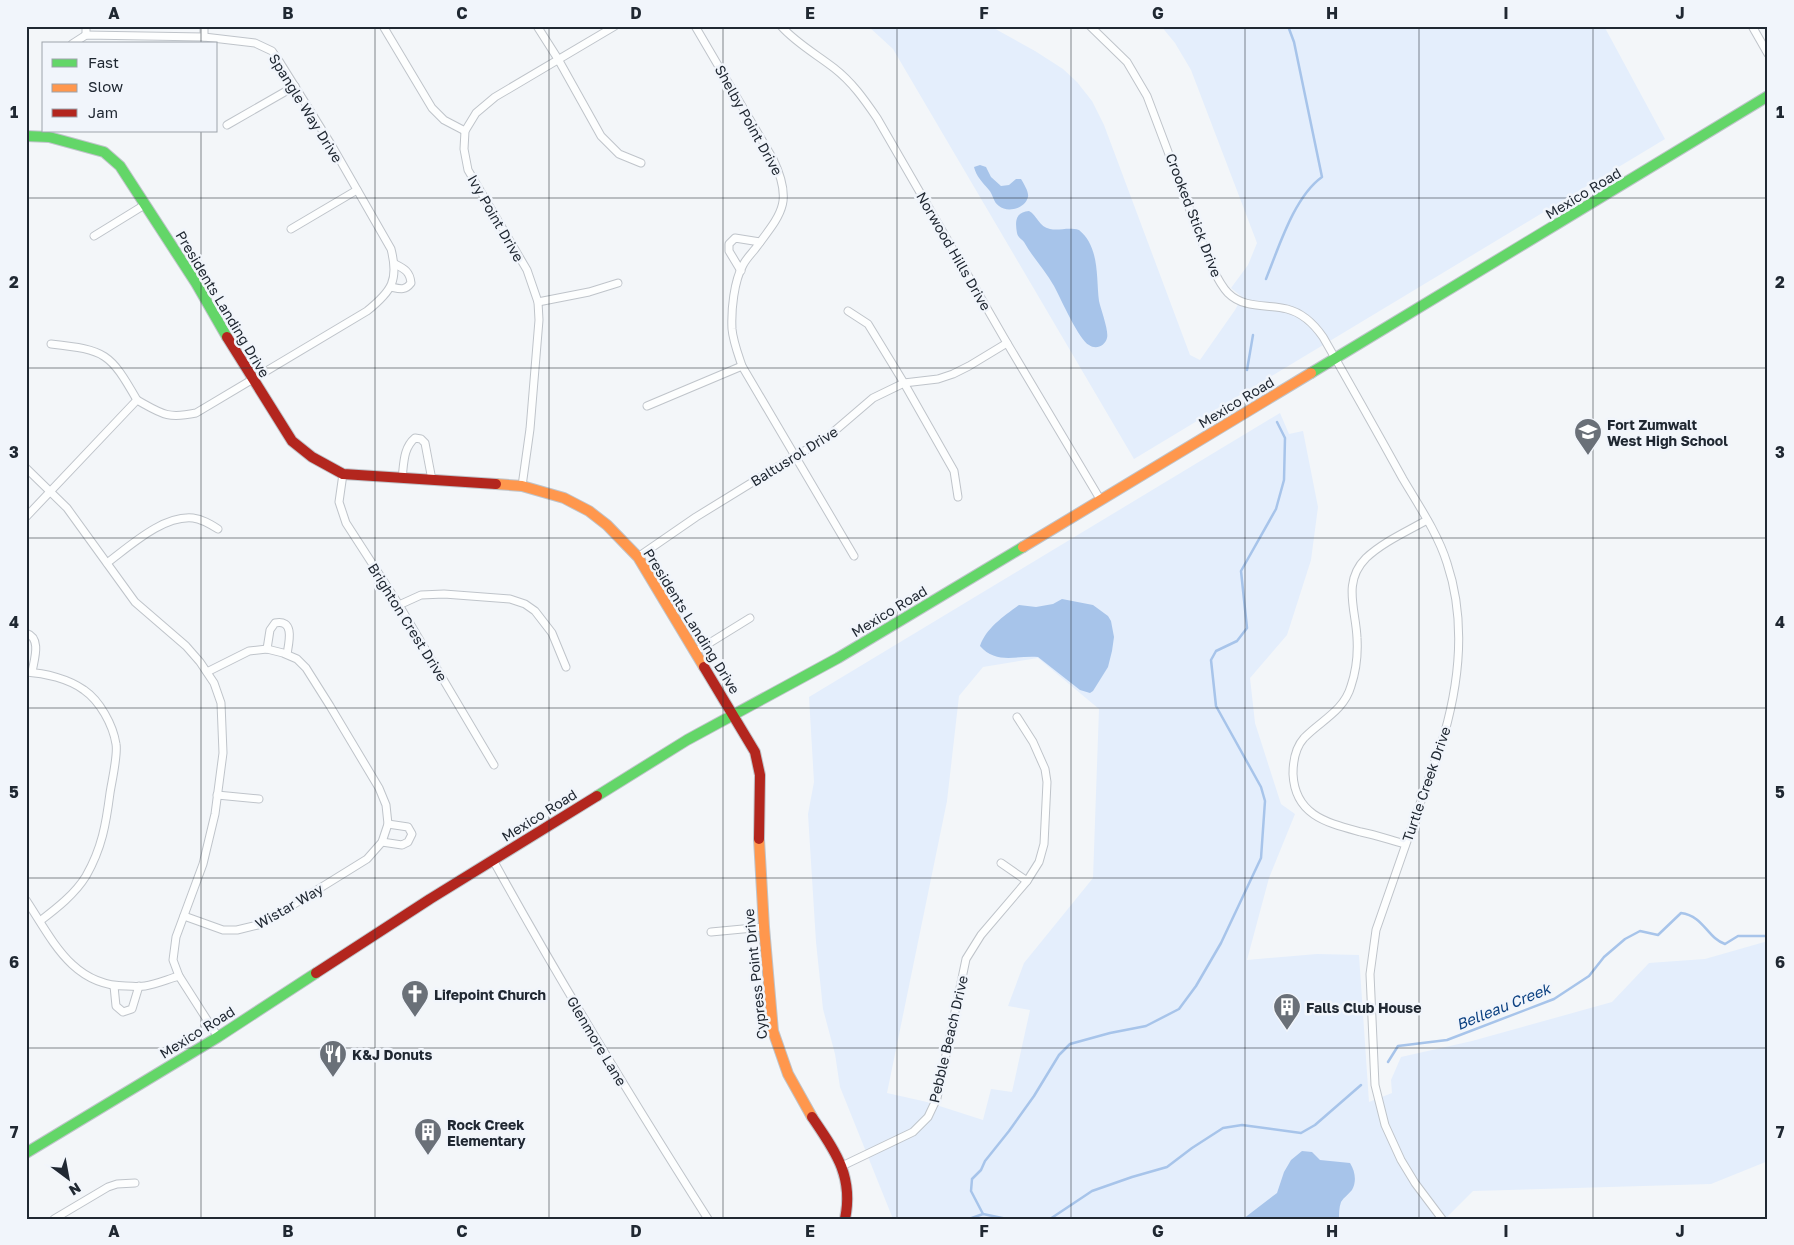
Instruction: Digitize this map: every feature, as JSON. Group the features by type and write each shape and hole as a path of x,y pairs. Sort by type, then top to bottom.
{"main road":[{"name":"Mexico Road","path":"26,1153 218,1037 493,860 679,744 838,658 1768,96"},
{"name":"Presidents Landing Drive","path":"26,136 49,134 104,152 120,166 196,283 253,380 292,441 312,457 343,474 522,486 569,500 590,512 624,541 638,557 733,714"},
{"name":"Cypress Point Drive","path":"733,714 754,747 760,775 758,825 764,927 771,1014 776,1044 800,1098 842,1166 848,1188 848,1211 845,1219"}],"street":[{"path":"75,42 86,35 86,26"},
{"path":"204,26 204,37"},
{"path":"382,26 432,108 444,120 465,131 476,113 495,97 615,26"},
{"path":"537,26 558,59 601,136 619,154 641,164"},
{"name":"Shelby Point Drive","path":"695,26 773,159 781,177 784,190 778,218 743,265 734,293 732,328 742,366 854,556"},
{"name":"Norwood Hills Drive","path":"781,26 788,34 833,67 859,92 887,134 1007,343 1100,499"},
{"name":"Crooked Stick Drive","path":"1090,26 1127,62 1147,96 1210,263 1220,283 1236,300 1257,306 1288,309 1306,317 1323,337 1335,358"},
{"path":"1752,26 1768,54"},
{"name":"Spangle Way Drive","path":"86,35 204,37 255,43 272,51 295,86 391,249 395,264 405,269 410,276 411,283 407,288 402,290 390,288"},
{"path":"227,125 295,86"},
{"name":"Ivy Point Drive","path":"465,131 464,149 468,170 527,270 538,302 539,320 533,402 522,486"},
{"path":"291,229 356,190"},
{"path":"94,236 146,204"},
{"path":"741,271 729,250 729,244 736,238 760,242"},
{"path":"51,344 85,348 103,354 120,372 137,400 159,412 168,416 196,413 367,311 385,297 390,288 395,264"},
{"path":"538,302 589,292 618,283"},
{"path":"848,312 868,324 904,383 954,471 958,497"},
{"name":"Baltusrol Drive","path":"638,557 696,517 794,456 824,440 873,398 904,383 944,378 970,366 1007,343"},
{"name":"Turtle Creek Drive","path":"1335,358 1427,520 1442,550 1449,569 1457,613 1459,646 1457,681 1451,710 1424,794 1376,930 1370,967 1375,1085 1387,1130 1415,1183 1442,1219"},
{"path":"647,406 742,366"},
{"path":"26,517 137,400"},
{"path":"402,478 406,450 410,442 415,438 421,439 425,443 432,480"},
{"path":"26,468 66,508 135,602 186,646 200,662 214,683 221,703 223,753 210,842 173,947 173,960 179,976 218,1037"},
{"name":"Brighton Crest Drive","path":"343,474 339,502 346,523 399,605 494,765"},
{"path":"107,563 167,522 180,518 194,518 206,521 218,529"},
{"path":"1405,844 1320,820 1308,810 1298,795 1293,763 1302,740 1337,711 1351,688 1356,664 1357,637 1351,599 1355,577 1359,568 1364,560 1375,551 1427,520"},
{"path":"399,605 421,595 444,594 510,599 525,604 535,611 552,633 566,667"},
{"path":"695,652 750,618"},
{"path":"267,649 270,630 275,623 281,622 290,631 287,654"},
{"path":"26,633 33,635 36,648 29,672 61,679 84,690 101,708 111,726 117,745 106,825 100,849 85,878 64,902 40,921"},
{"name":"Wistar Way","path":"184,916 224,930 237,930 262,924 367,860 382,842 388,824 386,805 379,788 306,668 297,659 287,654 267,649 249,651 207,672"},
{"name":"Pebble Beach Drive","path":"842,1166 913,1132 928,1117 937,1098 966,959 981,935 1027,881 1039,862 1044,844 1047,782 1041,758 1017,717"},
{"path":"218,795 259,799"},
{"path":"382,842 402,844 411,838 412,834 408,827 388,824"},
{"name":"Glenmore Lane","path":"493,860 562,982 633,1101 708,1219"},
{"path":"1000,863 1027,881"},
{"path":"26,900 55,946 74,967 86,976 114,986 144,986 179,976"},
{"path":"711,932 764,927"},
{"path":"114,986 116,1006 123,1012 132,1009 139,986"},
{"path":"54,1219 108,1187 117,1184 135,1183"}],"shaded area":[{"path":"868,26 990,26 1063,69 1077,82 1092,101 1104,125 1190,355 1200,360 1242,297 1231,288 1248,265 1257,243 1191,70 1175,43 1161,26 1604,26 1665,139 1134,459 893,49"},
{"path":"1280,413 1289,434 1303,431 1318,507 1311,560 1287,635 1250,678 1255,723 1281,804 1295,814 1269,878 1247,960 1317,954 1359,955 1369,1102 1392,1093 1391,1080 1401,1057 1472,1041 1612,1002 1649,963 1705,959 1768,941 1768,1161 1711,1184 1473,1191 1445,1219 893,1219 840,1087 835,1054 823,1009 816,942 808,814 814,782 809,697","holes":["1038,658 1099,709 1093,878 1024,963 1008,1006 1030,1010 1012,1092 991,1089 983,1120 927,1102 887,1093 947,801 959,696 983,667"]}],"water":[{"path":"980,165 986,167 991,177 1001,186 1009,185 1016,179 1021,179 1028,193 1026,201 1015,209 1006,209 999,206 976,173 974,167"},
{"path":"1029,211 1046,228 1079,230 1091,245 1096,263 1099,301 1107,335 1106,341 1100,346 1094,347 1089,345 1080,336 1054,286 1018,236 1017,218 1021,213"},
{"path":"1062,599 1093,605 1108,616 1111,621 1114,637 1108,667 1090,693 1080,690 1038,657 1000,657 986,652 980,646 991,628 1019,605 1036,607 1053,604"},
{"path":"1302,1151 1312,1152 1320,1160 1350,1163 1352,1166 1355,1176 1354,1183 1352,1190 1341,1202 1339,1219 1243,1219 1277,1193 1284,1172 1291,1160"}],"waterway":[{"path":"1266,279 1295,210 1303,197 1322,177 1294,42 1288,26"},
{"path":"1247,370 1253,335"},
{"path":"983,1214 971,1191 972,1179 981,1170 985,1161 1034,1096 1059,1055 1070,1044 1146,1026 1179,1009 1196,986 1221,943 1261,858 1265,801 1261,787 1216,706 1211,660 1216,651 1237,641 1247,628 1241,571 1276,509 1284,480 1285,438 1277,422"},
{"name":"Belleau Creek","path":"1388,1062 1398,1046 1447,1040 1554,999 1589,976 1604,957 1625,939 1640,931 1658,935 1681,913 1695,918 1714,937 1725,944 1738,936 1768,936"},
{"name":"Belleau Creek","path":"1050,1219 1092,1191 1167,1167 1223,1128 1242,1125 1301,1133 1315,1125 1361,1085"},
{"name":"Belleau Creek","path":"969,1219 983,1214 1007,1219"}],"traffic: fast":[{"path":"1311,373 1768,96"},
{"path":"26,136 49,137 104,152 120,166 196,283 227,337"},
{"path":"597,796 687,740 838,658 1023,547"},
{"path":"26,1153 218,1037 316,973"}],"traffic: slow":[{"path":"1023,547 1311,373"},
{"path":"496,484 522,486 564,498 589,511 607,525 638,557 704,667"},
{"path":"759,839 773,1031 788,1074 812,1117"}],"traffic: jam":[{"path":"227,337 292,441 312,457 343,474 496,484"},
{"path":"704,667 755,752 760,775 759,839"},
{"path":"316,973 430,899 597,796"},
{"path":"812,1117 835,1153 845,1177 847,1190 845,1219"}],"place":[{"name":"Fort Zumwalt West High School","path":"1588,456"},
{"name":"Lifepoint Church","path":"415,1018"},
{"name":"Falls Club House","path":"1287,1031"},
{"name":"K&J Donuts","path":"333,1078"},
{"name":"Rock Creek Elementary","path":"428,1156"}]}
